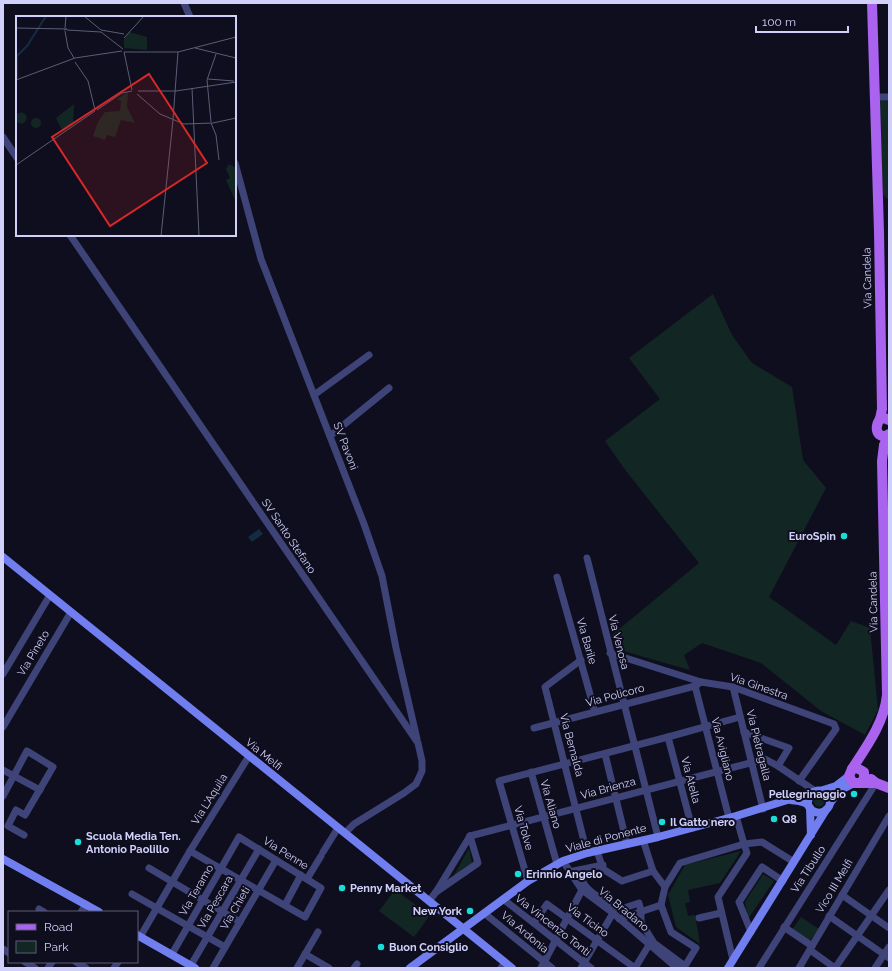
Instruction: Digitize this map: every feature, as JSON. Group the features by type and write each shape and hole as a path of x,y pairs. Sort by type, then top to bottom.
{"main road":[{"name":"Via Candela","path":"857,776 863,752 876,730 886,717 888,688 886,519 882,461 886,437 878,432 877,428 884,417 872,3"},
{"name":"Via Melfi","path":"3,557 248,756 464,928 503,965 512,968"},
{"path":"728,968 828,807 839,792 857,776 889,788"},
{"name":"Viale di Ponente","path":"410,968 502,899 528,881 560,863 588,853 658,837 762,809 788,799 836,786 857,776"},
{"path":"788,799 809,806 816,812 820,813 828,807 830,800 827,794 816,791 809,797 809,806 811,835"},
{"path":"3,859 97,911"},
{"path":"138,936 193,967"}],"street":[{"path":"184,3 190,16"},
{"path":"874,97 889,97"},
{"path":"3,137 16,156"},
{"name":"SV Pavoni","path":"236,167 260,259 364,524 382,576 396,648 418,743"},
{"name":"SV Santo Stefano","path":"71,236 418,743 422,761 422,770 416,784 354,824 341,830 304,877 284,906"},
{"path":"314,395 369,355"},
{"path":"330,436 390,388"},
{"name":"Via Venosa","path":"587,558 610,653 646,789"},
{"name":"Via Barile","path":"557,577 596,712"},
{"path":"3,674 50,595"},
{"name":"Via Pineto","path":"3,727 71,612"},
{"name":"Via Ginestra","path":"610,653 698,684 733,687 834,724 836,729 801,782"},
{"name":"Via Bernalda","path":"581,660 545,687 588,853"},
{"name":"Via Policoro","path":"534,728 698,684"},
{"name":"Via Avigliano","path":"698,684 717,771 732,817 744,844"},
{"name":"Via Pietragalla","path":"733,687 762,809"},
{"path":"531,772 624,749 740,717"},
{"path":"744,732 789,748 778,766"},
{"name":"Via Atella","path":"668,737 692,828"},
{"path":"3,796 27,751 53,767 25,815 16,810 8,826 24,834"},
{"path":"605,754 627,844"},
{"name":"Via L'Aquila","path":"138,936 157,908 248,756"},
{"name":"Via Brienza","path":"470,836 765,759 816,791"},
{"path":"3,770 40,790"},
{"name":"Via Tolve","path":"528,881 499,781 531,772"},
{"name":"Via Aliano","path":"531,772 543,816 560,863"},
{"path":"799,796 801,782"},
{"name":"Via Tibullo","path":"759,968 876,783"},
{"path":"646,789 658,837"},
{"name":"Vico III Melfi","path":"799,968 889,816"},
{"path":"436,892 478,863 470,836"},
{"path":"429,901 470,836"},
{"name":"Via Penne","path":"239,837 321,888 305,917 284,906"},
{"name":"Via Teramo","path":"172,954 239,837"},
{"path":"644,840 652,871 664,887"},
{"path":"581,870 582,881 588,889 610,904 621,909 639,903 641,922 654,943 677,965 685,966 696,948 671,932 661,905 664,887 680,863 744,844 762,842 794,862"},
{"path":"733,960 718,897 747,853 744,844"},
{"name":"Via Pescara","path":"193,967 208,937 259,849"},
{"path":"190,851 284,906"},
{"path":"597,851 603,865 603,869 622,881 652,871"},
{"name":"Via Chieti","path":"213,968 276,860"},
{"name":"Via Bradano","path":"560,863 569,872 582,890 613,913 649,945 677,965"},
{"path":"569,872 603,865"},
{"path":"751,932 739,902 762,867 783,881"},
{"path":"148,868 240,922"},
{"path":"542,965 582,890"},
{"path":"784,928 835,968 889,890"},
{"path":"132,894 225,947"},
{"path":"842,895 889,928"},
{"name":"Via Vincenzo Tonti","path":"502,899 555,940 583,965 591,968"},
{"path":"82,911 86,904"},
{"name":"Via Ticino","path":"534,923 548,904 635,968"},
{"path":"618,919 661,905"},
{"name":"Via Ardonia","path":"484,913 542,965 552,968"},
{"path":"583,965 613,913"},
{"path":"699,918 721,913"},
{"path":"829,916 887,956"},
{"path":"297,968 318,932"},
{"path":"635,968 649,945"},
{"path":"874,968 887,956 889,947"},
{"path":"305,954 329,968"}],"green space":[{"path":"879,101 889,101 889,200 883,195"},
{"path":"713,294 732,335 752,363 792,387 803,460 826,488 769,597 836,645 851,621 870,628 878,710 865,735 821,711 761,663 702,643 684,655 690,670 616,649 612,635 699,563 626,471 605,441 660,399 629,358"},
{"path":"817,796 821,796 823,797 823,805 817,806 814,803 814,799"},
{"path":"469,848 472,863 453,877"},
{"path":"741,851 720,883 688,890 690,902 685,903 688,916 695,915 700,944 676,927 668,895 685,865"},
{"path":"763,874 774,881 748,919 745,902"},
{"name":"Buon Consiglio","path":"395,890 430,915 414,937 379,911"},
{"path":"801,917 819,929 809,942 792,930"}],"water":[{"path":"259,529 263,534 252,542 248,537"}],"place":[{"name":"EuroSpin","path":"844,536"},
{"name":"Pellegrinaggio","path":"854,794"},
{"name":"Q8","path":"774,819"},
{"name":"Il Gatto nero","path":"662,822"},
{"name":"Scuola Media Ten. Antonio Paolillo","path":"78,842"},
{"name":"Erinnio Angelo","path":"518,874"},
{"name":"Penny Market","path":"342,888"},
{"name":"New York","path":"470,911"},
{"name":"Buon Consiglio","path":"381,947"}]}
